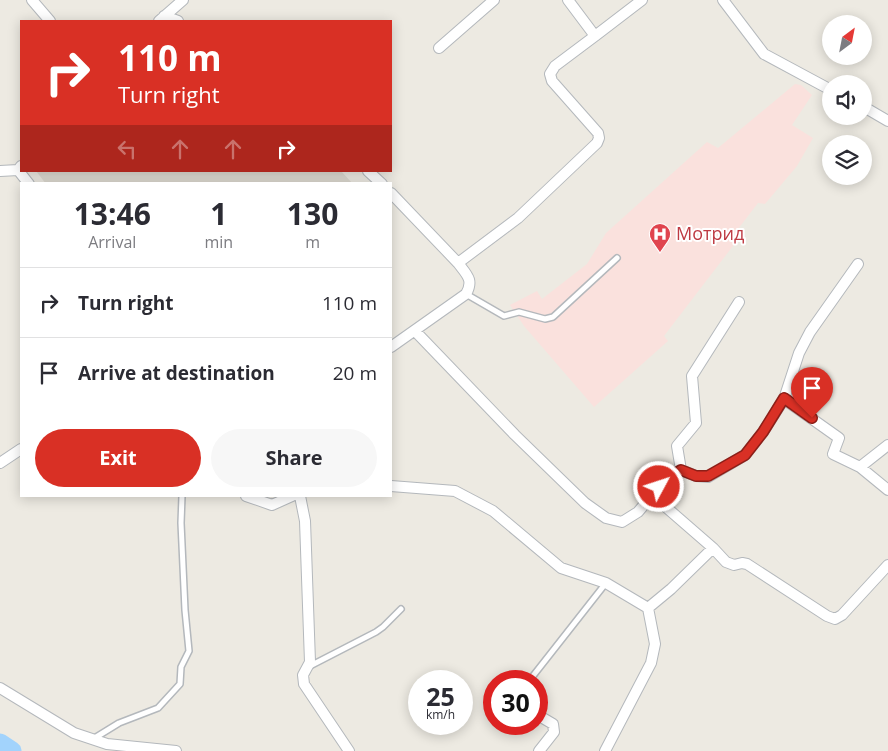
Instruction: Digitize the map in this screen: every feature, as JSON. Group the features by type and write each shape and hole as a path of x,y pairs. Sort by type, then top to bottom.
{"street":[{"path":"32,0 49,20"},
{"path":"162,19 183,0"},
{"path":"439,48 494,0"},
{"path":"568,0 595,36"},
{"path":"458,263 518,218 597,143 599,138 598,132 552,81 550,74 555,66 642,0"},
{"path":"723,0 764,54 822,85"},
{"path":"872,112 888,121"},
{"path":"0,171 20,168"},
{"path":"369,172 380,182"},
{"path":"392,193 458,263 470,280 470,287 466,294 392,346"},
{"path":"681,470 696,476 708,476 745,455 763,432 784,398 799,353 810,332 858,264"},
{"path":"681,470 677,446 696,423 692,376 739,302"},
{"path":"415,331 515,436 592,508 606,518 622,522 638,512 666,479 681,470"},
{"path":"784,398 839,438 833,454 860,467 888,490"},
{"path":"860,467 888,445"},
{"path":"0,463 20,450"},
{"path":"392,486 455,491 493,511 561,568 606,583 648,608 655,644 651,663 605,751"},
{"path":"652,495 713,548 726,562 734,566 742,563 747,564 827,616 834,618 842,615 888,565"},
{"path":"249,497 272,505 290,497"},
{"path":"300,497 305,521 310,662 304,675 304,684 349,751"},
{"path":"648,608 671,589 713,548"},
{"path":"0,688 74,734 108,744 176,751"},
{"path":"539,751 554,732 553,724 548,721"}],"lane":[{"path":"466,294 504,316 519,312 545,319 553,317 617,258"},
{"path":"92,739 119,723 158,708 180,684 181,667 188,652 181,522 182,497"},
{"path":"538,670 606,583"},
{"path":"308,667 376,632 401,609"}],"shaded area":[{"name":"Мотрид","path":"795,84 801,85 812,95 792,125 813,138 797,166 765,204 758,203 738,229 736,242 664,336 668,341 594,407 524,326 510,305 537,291 542,299 587,264 606,233 707,142 718,148"},
{"path":"37,172 342,172 351,182 44,182"}],"waterway":[{"path":"0,743 12,751"}],"place":[{"name":"Мотрид","path":"660,253"}],"route":[{"path":"659,487 666,479 681,470 696,476 708,476 745,455 763,432 784,398 812,418"}]}
